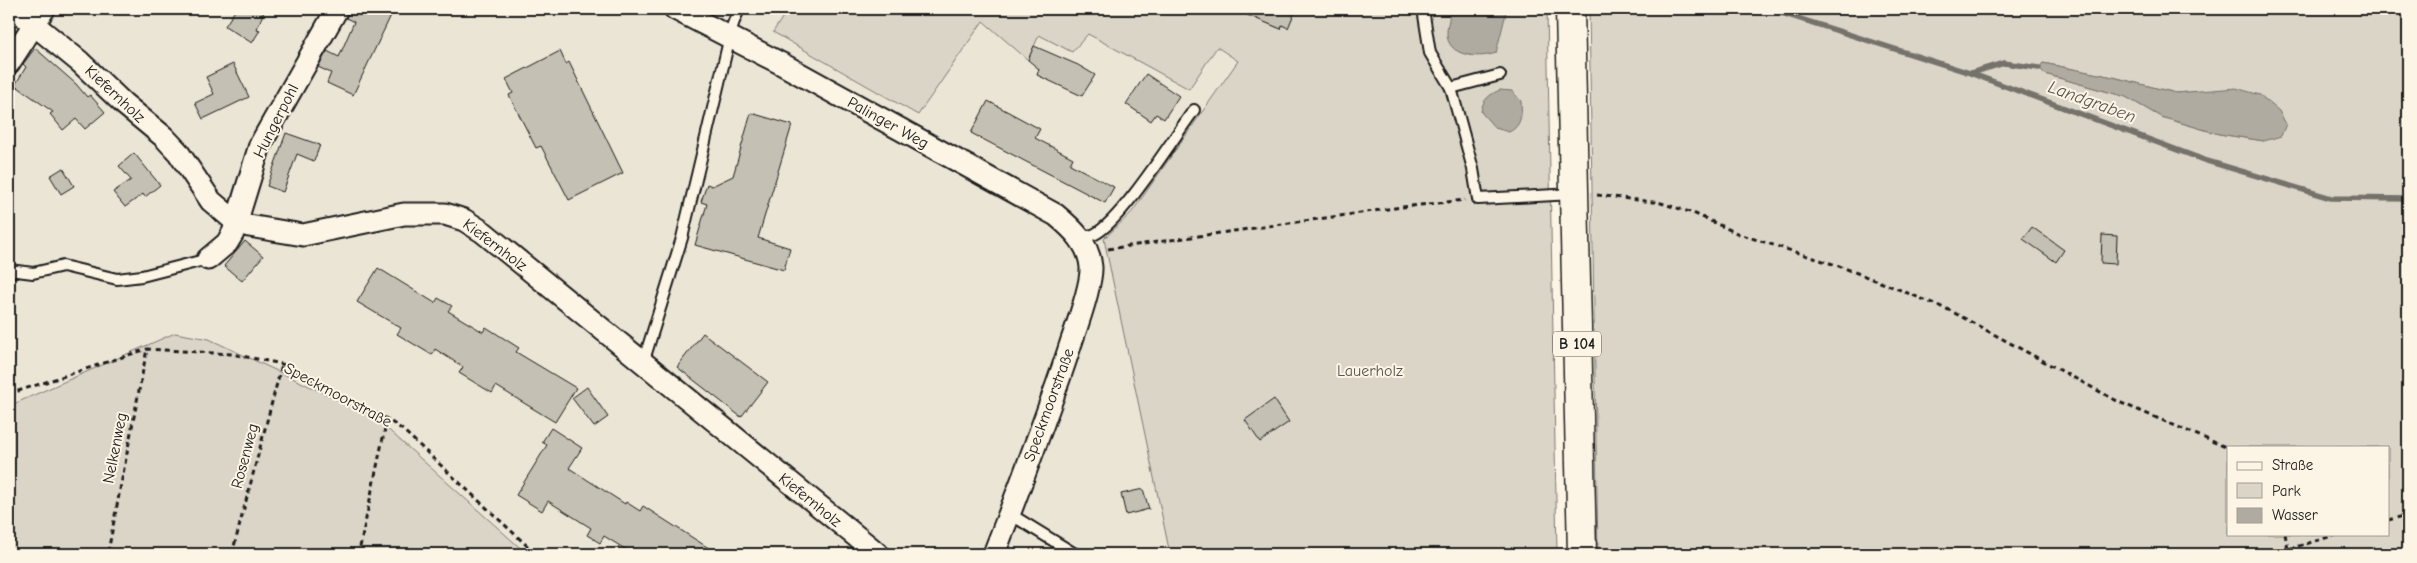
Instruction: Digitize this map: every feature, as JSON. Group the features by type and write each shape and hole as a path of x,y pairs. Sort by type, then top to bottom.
{"main road":[{"name":"B 104","path":"1570,9 1582,554"}],"street":[{"name":"Kiefernholz","path":"15,9 38,16 80,62 124,104 164,137 178,152 211,201 236,222 302,235 404,214 444,214 464,220 483,232 878,554"},
{"name":"Hungerpohl","path":"208,259 227,243 233,233 260,145 337,9"},
{"name":"Palinger Weg","path":"675,9 780,63 1056,215 1084,245"},
{"path":"9,63 38,16"},
{"name":"Speckmoorstraße","path":"994,554 1079,321 1091,269 1084,245"}],"lane":[{"path":"644,363 682,238 731,39 732,24 739,9"},
{"path":"1423,9 1430,53 1451,88 1473,169 1478,199 1574,194"},
{"path":"1451,88 1500,75"},
{"path":"1084,245 1125,204 1194,110"},
{"path":"9,270 33,273 63,266 117,279 142,276 208,259"},
{"path":"1010,514 1075,554"}],"path":[{"path":"1604,195 1661,204 1693,213 1739,234 1839,266 1893,287 1949,310 2118,402 2227,448"},
{"path":"1084,245 1478,199"},
{"name":"Speckmoorstraße","path":"9,394 146,349 232,354 282,364 387,419 402,430 536,554"},
{"name":"Nelkenweg","path":"108,552 146,349"},
{"name":"Rosenweg","path":"232,554 282,364"},
{"path":"360,547 387,419"},
{"path":"2390,520 2408,515"},
{"path":"2285,536 2288,549"},
{"path":"2272,554 2332,536"}],"shaded area":[{"path":"9,9 788,9 773,32 918,115 983,21 1028,59 1039,35 1087,33 1189,88 1217,47 1238,61 1132,212 1104,239 1170,554 527,554 373,416 175,333 9,406 9,238 17,215 9,209"}],"green space":[{"name":"Lauerholz","path":"788,9 1261,9 1257,19 1281,29 1282,25 1288,27 1296,9 1547,9 1557,554 1170,554 1104,239 1132,212 1238,61 1217,47 1189,89 1088,34 1072,52 1039,35 1028,60 983,21 918,115 773,32"},
{"path":"1589,9 2408,9 2408,554 1598,554","holes":["2043,63 2113,77 2176,93 2216,91 2264,141 2219,134 2161,117 2126,97 2045,74 2039,68"]},
{"path":"175,333 209,339 373,416 527,554 9,554 9,406"}],"water":[{"path":"1449,9 1507,9 1496,53 1473,56 1452,47 1448,40 1447,32 1450,15"},
{"path":"2043,63 2113,77 2176,93 2236,88 2260,95 2279,111 2286,124 2281,136 2264,141 2219,134 2161,117 2126,97 2045,74 2039,68"},
{"path":"1500,90 1512,91 1521,101 1519,123 1509,132 1495,128 1481,112 1487,98"}],"building":[{"path":"236,9 265,9 257,29 260,30 252,43 225,26"},
{"path":"349,9 394,9 353,95 327,83 331,73 318,67 327,51 339,57 354,22 346,18"},
{"path":"1233,9 1296,9 1288,28 1282,25 1281,29"},
{"path":"1034,46 1078,65 1095,75 1082,96 1037,75 1039,69 1028,60"},
{"path":"35,48 76,84 87,97 90,95 105,112 85,129 76,119 63,130 50,114 53,112 15,85 26,67 23,64"},
{"path":"560,51 566,64 569,62 623,173 569,200 541,146 536,148 509,95 513,93 506,79"},
{"path":"233,64 249,97 203,119 195,103 214,94 206,77"},
{"path":"1146,74 1179,96 1164,119 1156,114 1151,121 1126,104"},
{"path":"988,101 1040,129 1035,138 1073,158 1070,164 1114,187 1105,203 971,133"},
{"path":"751,113 792,125 758,238 790,248 784,270 695,245 707,204 701,202 707,184 712,186 733,176"},
{"path":"286,133 320,145 314,161 297,154 283,192 267,186"},
{"path":"134,153 160,185 145,197 143,194 125,207 113,192 131,180 119,166"},
{"path":"63,168 74,186 61,194 50,176"},
{"path":"2032,227 2064,250 2056,262 2023,239"},
{"path":"2102,235 2117,236 2116,264 2101,263"},
{"path":"245,241 263,256 242,281 224,266"},
{"path":"378,268 435,303 438,298 452,306 448,311 483,332 486,327 519,348 516,352 576,388 555,422 496,386 492,393 459,373 463,367 435,349 432,355 397,334 401,328 357,302"},
{"path":"703,333 768,382 741,417 677,367"},
{"path":"587,387 608,417 594,427 572,398"},
{"path":"1274,399 1289,422 1260,442 1245,420"},
{"path":"551,428 582,448 569,468 625,504 626,502 640,511 643,506 718,554 633,554 604,536 600,543 587,535 591,528 548,501 542,511 516,495 547,445 542,442"},
{"path":"1143,489 1149,509 1126,515 1121,494"}],"waterway":[{"name":"Landgraben","path":"1769,9 1970,73 2207,161 2331,198 2408,199"},
{"path":"1971,73 2004,63 2039,68"}]}
